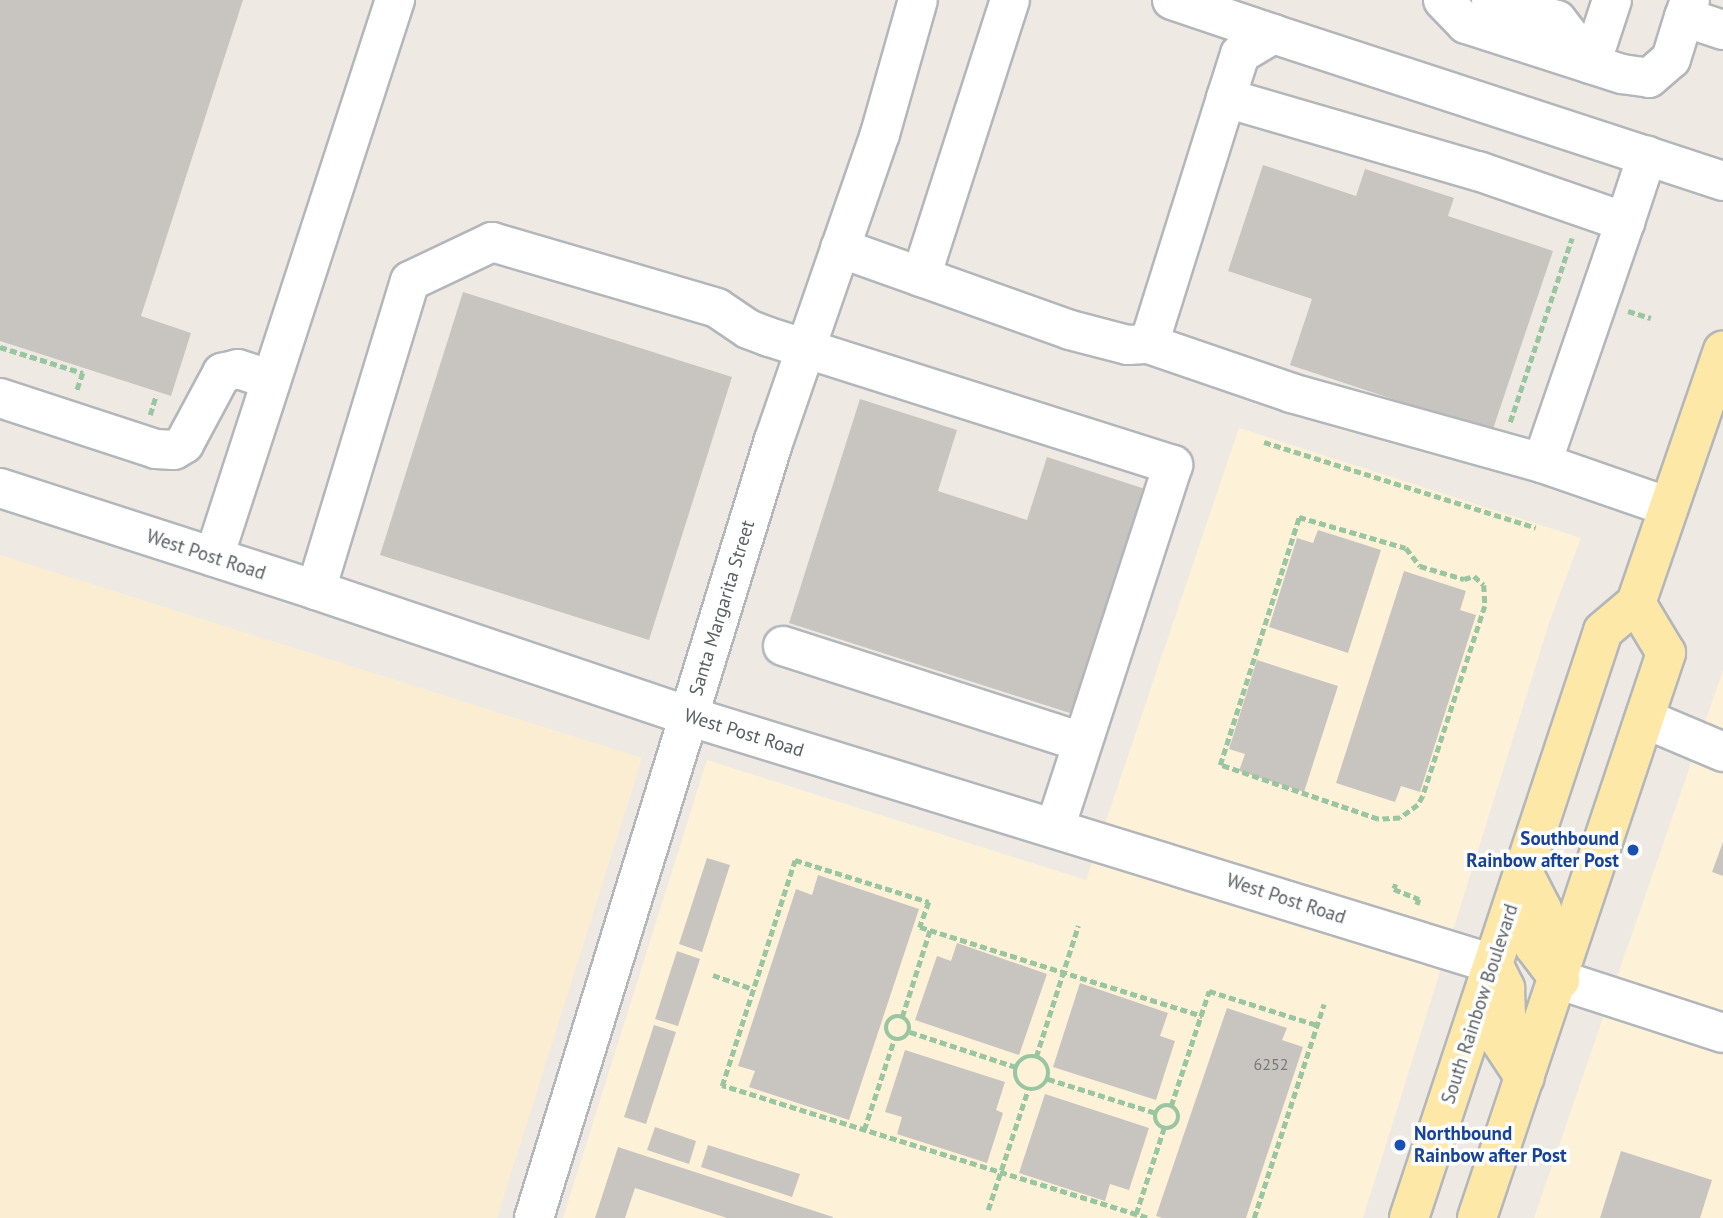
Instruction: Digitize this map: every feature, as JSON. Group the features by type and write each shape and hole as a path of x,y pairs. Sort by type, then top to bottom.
{"main road":[{"path":"1477,1218 1560,980 1666,653 1636,603 1723,351"},
{"name":"South Rainbow Boulevard","path":"1409,1218 1603,631 1636,603"},
{"path":"1523,872 1542,909 1534,946 1560,980"},
{"path":"1493,964 1505,988 1500,1040 1525,1078"}],"street":[{"path":"214,558 394,0"},
{"name":"Santa Margarita Street","path":"534,1218 688,716 918,0"},
{"path":"921,277 1010,0"},
{"path":"1172,0 1723,181"},
{"path":"1443,0 1466,24 1591,64 1649,78 1671,59 1687,8 1723,30"},
{"path":"1491,0 1558,20 1591,64"},
{"path":"1591,64 1612,0"},
{"path":"1150,344 1240,54 1273,34"},
{"path":"1226,98 1478,171 1625,222"},
{"path":"1542,463 1647,156"},
{"path":"316,590 410,281 492,242 717,308 748,329 805,349 1173,465 1055,828"},
{"path":"840,248 1070,330 1128,345 1150,344 1292,393 1542,463 1669,506"},
{"path":"0,398 156,449 174,450 184,444 222,373 238,369 271,380"},
{"name":"West Post Road","path":"0,488 316,590 688,716 1493,964"},
{"path":"783,646 1082,742"},
{"path":"1646,719 1723,752"},
{"path":"1560,980 1723,1033"}],"path":[{"path":"1507,430 1582,207"},
{"path":"1618,307 1651,318"},
{"path":"0,347 83,373 74,397"},
{"path":"148,422 156,396"},
{"path":"1264,442 1536,528"},
{"path":"1299,517 1406,548 1420,566 1464,579 1474,576 1484,585 1485,607 1423,796 1418,805 1400,818 1378,819 1220,765 1299,517"},
{"path":"1147,1218 722,1086 794,860 929,902 920,927 1202,1016"},
{"path":"1395,884 1394,889 1419,899 1417,905"},
{"path":"1036,1057 1078,926"},
{"path":"909,1032 902,1017 930,930"},
{"path":"713,975 754,989"},
{"path":"1048,1079 1156,1113 1171,1106 1209,990 1317,1025"},
{"path":"1254,1218 1324,1004"},
{"path":"894,1040 886,1024 902,1017"},
{"path":"864,1130 894,1040 909,1032 1016,1067"},
{"path":"1036,1057 1046,1063 1048,1079 1036,1090 1028,1090 1015,1077 1016,1067 1021,1060 1036,1057"},
{"path":"988,1210 1028,1090"},
{"path":"1164,1128 1179,1121 1171,1106"},
{"path":"1136,1214 1164,1128 1156,1113"}],"shaded area":[{"path":"1239,428 1581,538 1550,620 1363,1218 563,1218 707,760 1086,880"},
{"path":"1723,670 1723,1218 1534,1218 1690,766"}],"sand":[{"path":"0,555 642,758 497,1218 0,1218"}],"building":[{"path":"0,0 243,0 141,316 191,333 171,396 0,341"},
{"path":"1263,165 1356,196 1365,169 1454,198 1448,216 1553,251 1492,432 1290,365 1312,299 1228,271"},
{"path":"463,292 732,377 649,640 380,555"},
{"path":"860,399 957,430 938,491 1027,520 1047,457 1145,489 1073,714 789,623"},
{"path":"1318,530 1381,550 1348,653 1269,627 1297,538 1313,543"},
{"path":"1404,571 1466,591 1460,610 1476,615 1420,792 1401,786 1395,802 1336,783"},
{"path":"1257,660 1338,686 1304,792 1239,771 1245,754 1229,749"},
{"path":"1723,842 1723,876 1712,872"},
{"path":"707,858 730,865 702,952 679,944"},
{"path":"818,875 919,909 849,1120 749,1087 755,1071 738,1066 796,889 812,895"},
{"path":"957,943 1047,974 1019,1055 915,1020 937,956 951,961"},
{"path":"677,951 700,959 678,1026 655,1019"},
{"path":"1080,983 1168,1013 1160,1036 1175,1041 1156,1100 1053,1067"},
{"path":"1227,1008 1287,1028 1282,1040 1303,1047 1246,1218 1156,1216"},
{"path":"654,1025 676,1032 646,1124 624,1117"},
{"path":"905,1050 1005,1082 996,1110 1003,1113 987,1163 897,1134 902,1117 885,1112"},
{"path":"1045,1094 1149,1128 1129,1190 1110,1184 1105,1201 1019,1173"},
{"path":"655,1127 696,1141 689,1164 647,1150"},
{"path":"708,1145 800,1174 792,1197 701,1167"},
{"path":"618,1147 833,1218 727,1218 635,1188 625,1218 595,1218"},
{"path":"1621,1151 1712,1180 1700,1218 1600,1218"}],"place":[{"name":"Southbound Rainbow after Post","path":"1633,850"},
{"name":"Northbound Rainbow after Post","path":"1400,1145"}]}
